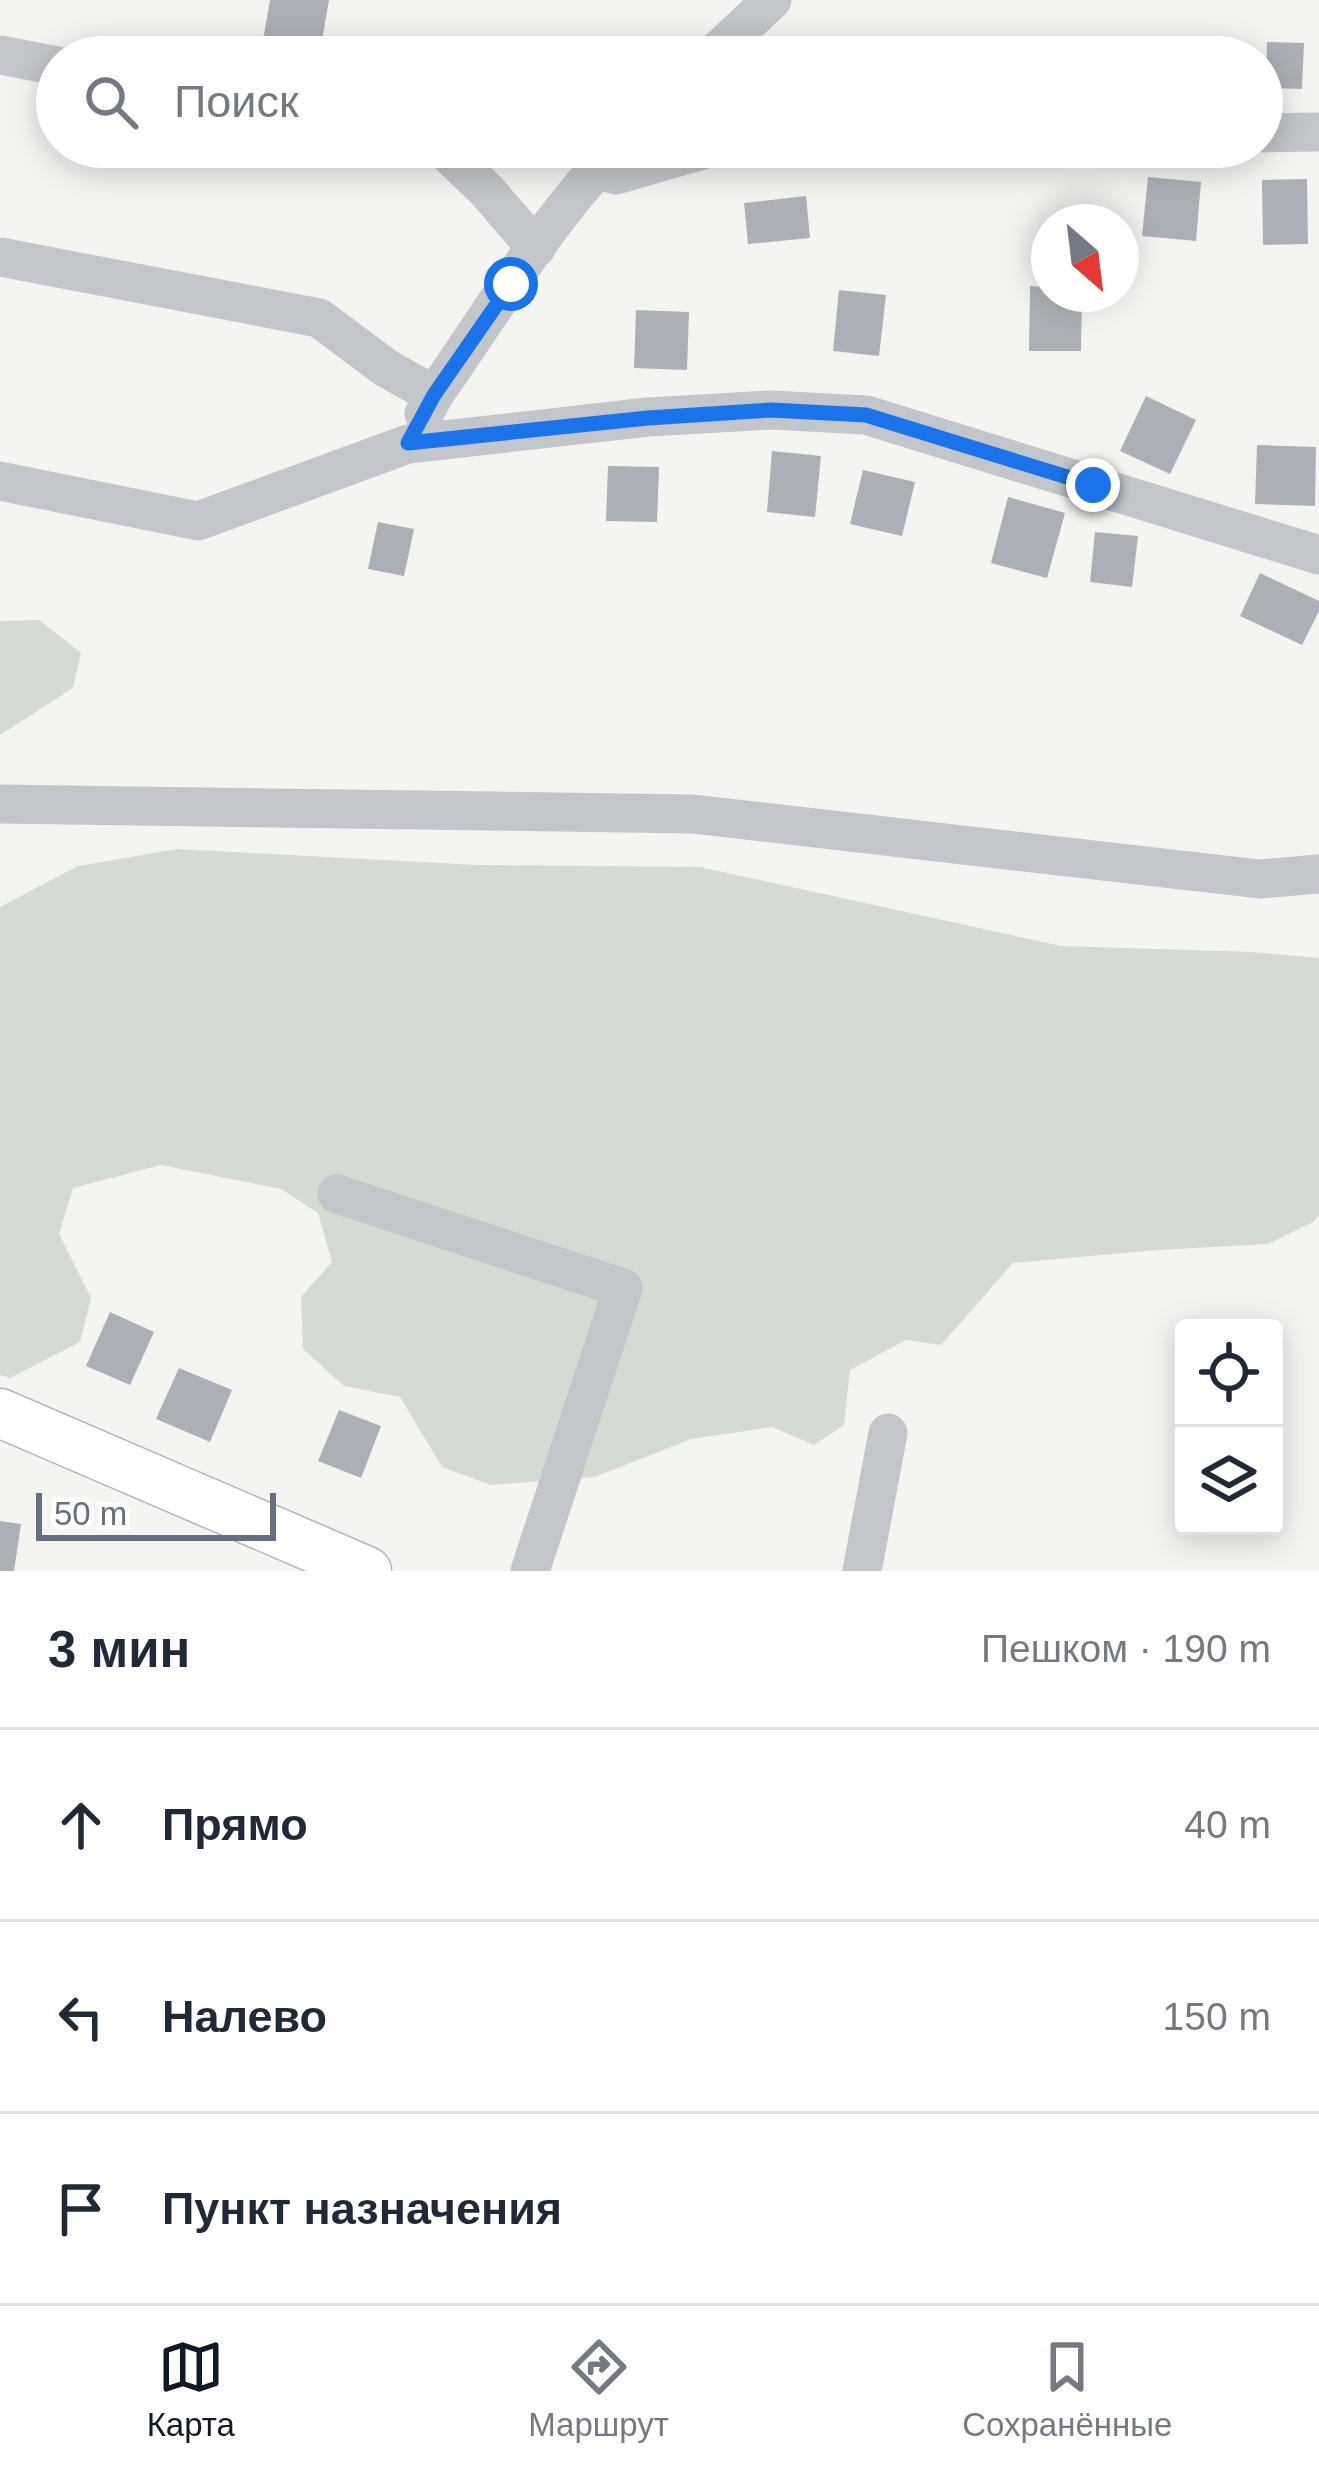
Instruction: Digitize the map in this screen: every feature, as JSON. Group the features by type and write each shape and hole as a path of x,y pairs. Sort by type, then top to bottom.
{"main road":[{"path":"0,1413 367,1571"}],"street":[{"path":"733,36 772,0"},
{"path":"0,56 36,62"},
{"path":"1283,133 1319,132"},
{"path":"463,168 536,248"},
{"path":"408,443 434,395 536,248 599,168"},
{"path":"612,168 616,175 640,168"},
{"path":"0,257 319,318 386,368 434,395"},
{"path":"0,481 199,521 408,443 771,410 866,415 1319,555"},
{"path":"0,804 693,814 1260,879 1319,874"},
{"path":"337,1195 623,1288 530,1571"},
{"path":"862,1571 888,1433"}],"shaded area":[{"path":"39,620 81,653 73,688 0,735 0,621"},
{"path":"177,849 477,865 700,867 1061,946 1319,958 1319,1215 1268,1244 1013,1263 941,1345 906,1340 850,1370 844,1425 814,1445 772,1427 691,1439 595,1477 491,1485 442,1467 400,1397 344,1386 303,1349 301,1297 332,1262 318,1213 281,1189 161,1165 73,1188 59,1234 91,1298 80,1342 10,1378 0,1375 0,907 78,866"}],"building":[{"path":"270,0 329,0 323,36 264,36"},
{"path":"1283,42 1304,43 1302,89 1283,88"},
{"path":"1148,177 1201,182 1196,241 1142,236"},
{"path":"1307,179 1308,244 1263,245 1262,180"},
{"path":"806,196 810,238 748,244 744,203"},
{"path":"1030,286 1031,312 1082,312 1081,351 1029,351"},
{"path":"839,290 886,295 879,356 833,351"},
{"path":"636,310 689,312 687,370 634,368"},
{"path":"1146,396 1196,420 1170,474 1120,451"},
{"path":"1257,445 1316,447 1315,506 1255,504"},
{"path":"772,451 821,456 815,517 767,512"},
{"path":"608,466 659,467 657,522 606,521"},
{"path":"863,470 915,482 902,536 850,524"},
{"path":"1008,497 1065,513 1047,578 991,563"},
{"path":"378,522 414,529 404,576 368,569"},
{"path":"1095,532 1138,536 1132,587 1090,582"},
{"path":"1260,573 1319,601 1319,611 1302,645 1240,616"},
{"path":"110,1312 154,1332 130,1385 86,1366"},
{"path":"179,1368 232,1390 210,1442 156,1419"},
{"path":"339,1410 381,1426 361,1478 318,1461"},
{"path":"0,1521 21,1524 14,1571 0,1571"}],"route":[{"path":"511,284 434,395 408,443 771,410 866,415 1093,485"}]}
